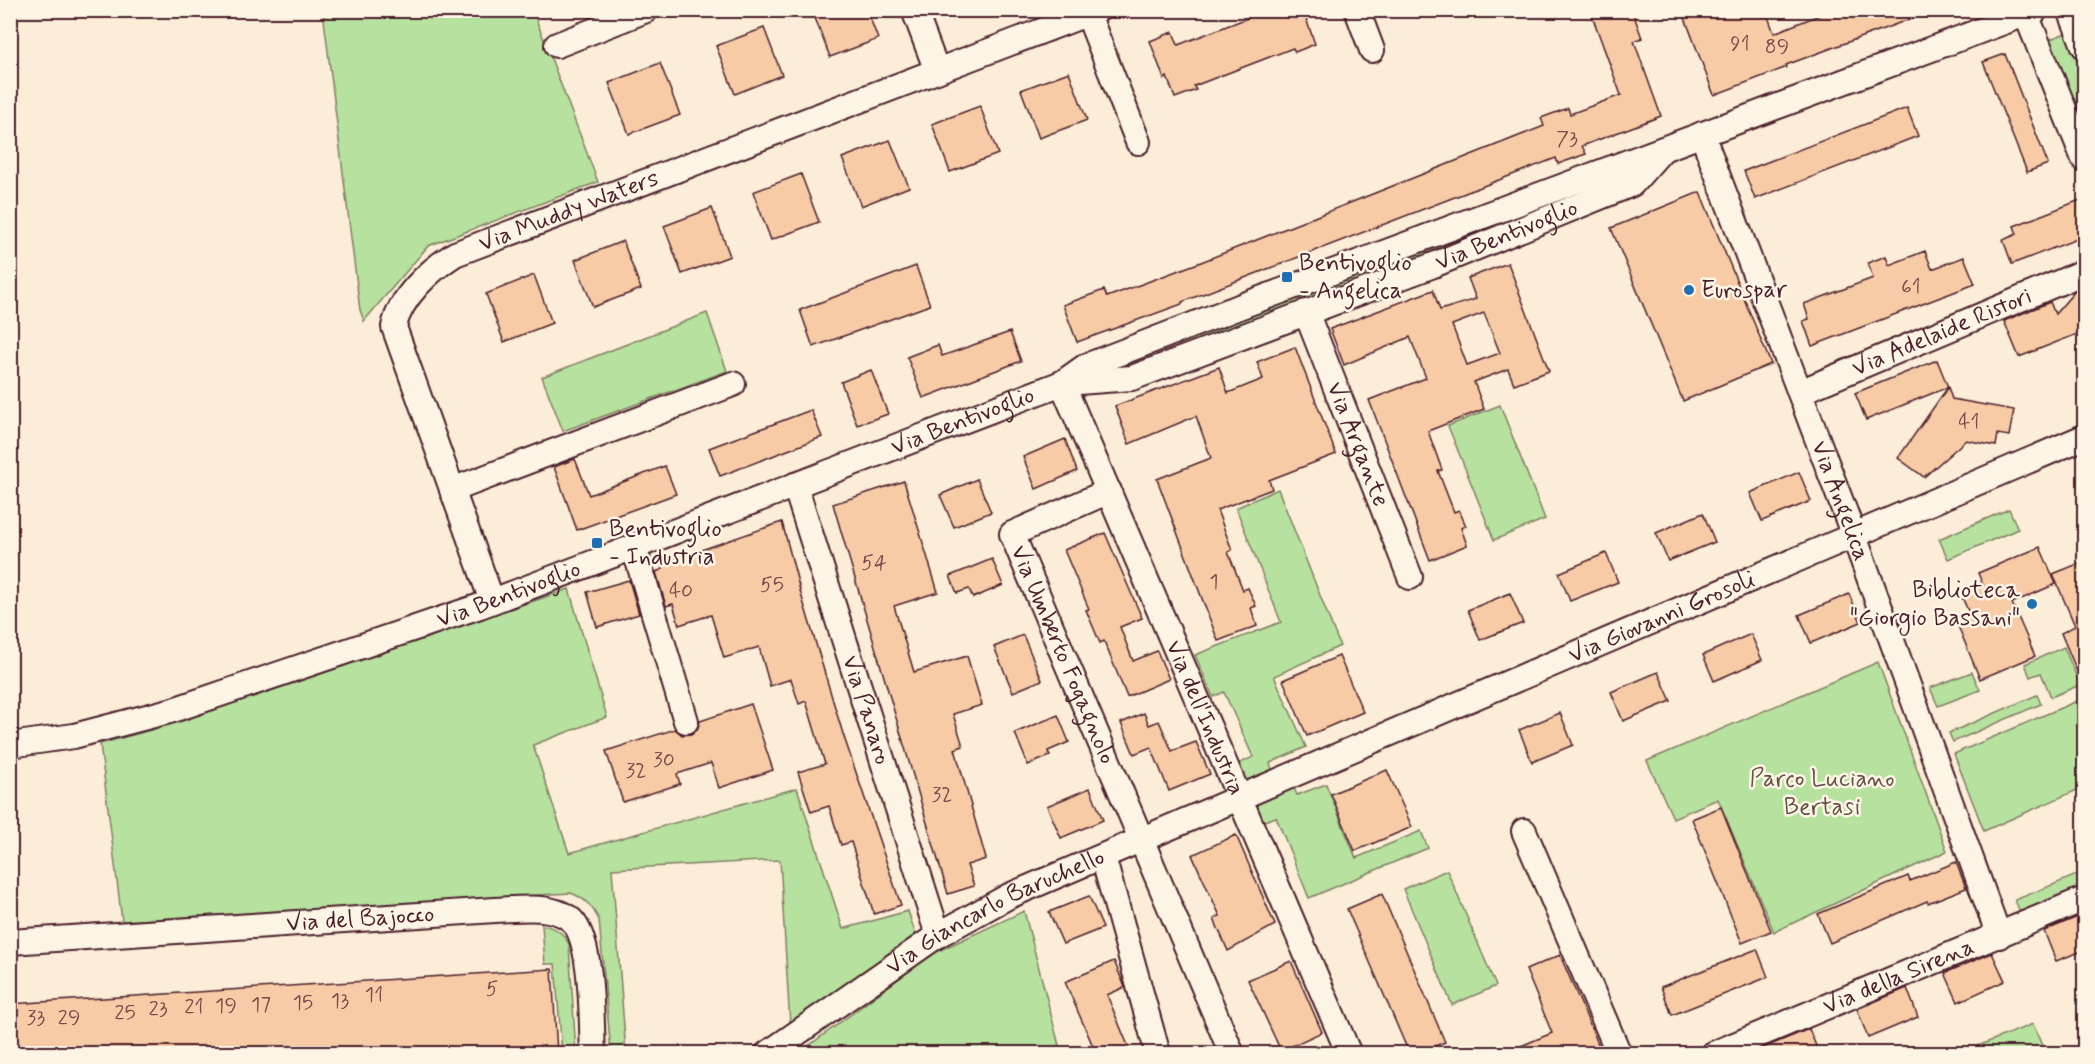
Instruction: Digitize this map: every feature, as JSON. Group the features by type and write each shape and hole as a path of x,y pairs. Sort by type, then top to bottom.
{"street":[{"path":"557,45 646,10"},
{"path":"914,10 937,71"},
{"path":"1357,10 1372,50"},
{"path":"2070,10 2085,46"},
{"name":"Via Muddy Waters","path":"492,601 394,327 405,301 440,265 455,254 1092,12 1138,142"},
{"path":"2031,12 2085,159"},
{"name":"Via Bentivoglio","path":"10,745 74,736 173,710 492,601 1062,383 1086,366 1534,196 2031,12"},
{"name":"Via Angelica","path":"1702,134 1854,536 1998,936"},
{"name":"Via Bentivoglio","path":"1062,383 1132,378 1529,227 1632,184 1664,148"},
{"path":"1500,209 1529,227 1534,196"},
{"name":"Via Adelaide Ristori","path":"1800,392 2085,272"},
{"name":"Via Argante","path":"1306,312 1410,577"},
{"name":"Via dell'Industria","path":"1062,383 1349,1053"},
{"path":"452,490 733,384"},
{"name":"Via Giovanni Grosoli","path":"1240,799 2085,437"},
{"name":"Via Panaro","path":"795,485 938,935"},
{"name":"Via Umberto Fogagnolo","path":"1109,491 1012,534 1141,840"},
{"path":"634,547 686,721"},
{"name":"Via Giancarlo Baruchello","path":"767,1053 938,935 1009,896 1240,799"},
{"path":"1524,831 1619,1053"},
{"path":"1141,840 1232,1053"},
{"path":"1103,856 1158,1053"},
{"name":"Via della Sirena","path":"1713,1053 2085,899"},
{"name":"Via del Bajocco","path":"10,942 495,910 552,911 569,918 578,928 583,941 587,965 593,1053"}],"green space":[{"path":"323,11 533,11 598,182 428,246 364,321 360,310"},
{"path":"2066,33 2084,79 2084,131 2048,40"},
{"path":"1501,221 1502,228 1386,275 1380,260"},
{"path":"1363,269 1368,282 1183,353 1176,340"},
{"path":"707,313 727,371 563,431 542,377"},
{"path":"1500,405 1545,519 1494,540 1448,426"},
{"path":"1278,489 1340,646 1274,676 1306,747 1270,763 1273,772 1245,785 1236,765 1253,757 1224,692 1213,697 1195,655 1281,622 1236,508"},
{"path":"2009,509 2018,529 1948,559 1939,539"},
{"path":"569,589 607,717 533,745 569,853 797,788 843,929 908,911 916,936 790,1025 780,860 612,869 626,1053 611,1053 599,920 588,904 571,893 122,921 100,744 169,725"},
{"path":"2064,647 2080,685 2051,697 2041,673 2030,677 2025,664"},
{"name":"Parco Luciano Bertasi","path":"1878,662 1947,851 1774,932 1718,799 1673,818 1647,761"},
{"path":"1972,672 1980,690 1938,706 1930,688"},
{"path":"2037,695 2041,704 1953,742 1949,733"},
{"path":"2084,698 2084,787 1984,831 1954,754"},
{"path":"1326,784 1356,858 1421,831 1428,848 1309,898 1276,817 1261,822 1254,805 1294,788 1297,795"},
{"path":"1447,870 1496,986 1452,1005 1403,889"},
{"path":"2084,872 2084,891 2022,917 2015,900"},
{"path":"1024,911 1061,1053 799,1053 932,954"},
{"path":"542,925 558,931 569,944 576,1053 562,1053 555,964 545,964"},
{"path":"2033,1024 2045,1053 1960,1053"}],"building":[{"path":"812,10 867,10 878,39 830,57"},
{"path":"1268,10 1303,10 1315,44 1295,52 1293,48 1194,86 1196,90 1175,98 1167,77 1164,79 1150,41 1173,32 1178,45"},
{"path":"1590,10 1632,10 1642,38 1634,41 1661,116 1582,146 1586,154 1558,164 1556,158 1182,302 1182,304 1077,342 1063,305 1104,290 1107,297 1201,262 1544,126 1541,118 1568,108 1570,114 1621,95"},
{"path":"1682,10 1760,10 1762,17 1767,14 1774,33 1832,10 1929,12 1786,65 1787,67 1714,95"},
{"path":"764,28 782,75 735,94 716,46"},
{"path":"2005,54 2048,164 2027,172 1983,62"},
{"path":"660,63 680,115 629,134 609,83"},
{"path":"1069,72 1087,120 1039,138 1021,90"},
{"path":"980,106 998,154 950,172 932,124"},
{"path":"1907,108 1918,136 1755,199 1744,171"},
{"path":"890,140 909,187 861,206 842,158"},
{"path":"801,174 819,222 771,240 753,192"},
{"name":"Eurospar","path":"1700,192 1771,364 1683,401 1611,228"},
{"path":"2080,200 2085,212 2085,236 2012,264 2003,240 2017,234 2014,226"},
{"path":"712,208 730,256 682,274 664,226"},
{"path":"623,241 641,289 593,307 575,260"},
{"path":"1925,251 1932,269 1964,257 1975,284 1812,346 1803,321 1809,319 1804,304 1873,278 1868,263 1886,256 1889,265"},
{"path":"1508,263 1549,371 1514,384 1508,369 1474,382 1484,409 1428,431 1442,470 1438,471 1454,512 1459,510 1466,526 1461,528 1467,545 1430,560 1369,400 1426,378 1410,337 1344,365 1330,329 1433,290 1440,310 1476,299 1468,278","holes":["1484,313 1500,353 1467,365 1452,325"]},
{"path":"916,266 930,305 813,347 800,310"},
{"path":"534,275 552,323 504,342 486,294"},
{"path":"2085,287 2085,331 2019,357 2004,321 2050,302 2055,314 2075,291"},
{"path":"1010,332 1021,361 923,398 907,357 938,345 942,356"},
{"path":"1295,347 1336,454 1269,480 1272,489 1217,510 1232,550 1228,552 1243,590 1248,588 1256,606 1251,608 1257,626 1218,641 1157,479 1211,458 1196,416 1129,444 1115,406 1219,367 1228,393 1263,379 1257,362"},
{"path":"1937,360 1948,387 1866,420 1855,393"},
{"path":"871,370 888,414 857,425 841,382"},
{"path":"1948,387 1952,399 2014,410 2009,436 1998,434 1996,446 1966,440 1924,477 1898,458"},
{"path":"811,410 822,437 720,476 709,448"},
{"path":"1065,439 1077,471 1036,489 1023,457"},
{"path":"575,459 589,495 665,466 676,494 577,530 554,467"},
{"path":"1799,472 1811,501 1762,521 1750,493"},
{"path":"977,479 991,512 954,527 940,495"},
{"path":"904,481 938,592 894,606 914,672 967,656 982,705 953,714 963,746 955,749 986,859 967,865 974,886 948,894 833,504"},
{"path":"1703,513 1715,542 1668,561 1656,533"},
{"path":"782,522 843,734 901,905 874,914 851,842 841,845 829,806 811,812 798,772 825,764 806,701 799,704 791,679 770,686 759,647 724,658 711,615 679,625 673,604 666,606 656,572 663,569 661,564"},
{"path":"1105,533 1142,618 1120,627 1133,661 1157,651 1169,679 1127,697 1104,641 1100,643 1086,610 1089,609 1064,550"},
{"path":"2040,547 2056,584 2012,603 2035,656 1980,679 1956,621 1970,615 1961,595 1983,585 1978,573"},
{"path":"1606,553 1618,582 1570,601 1559,573"},
{"path":"992,559 1003,585 973,598 969,589 957,593 950,576"},
{"path":"2085,561 2084,688 2061,633 2075,626 2053,574"},
{"path":"629,580 639,614 597,627 587,592"},
{"path":"1510,593 1523,623 1480,640 1468,610"},
{"path":"1849,594 1861,622 1811,643 1799,615"},
{"path":"1751,634 1762,660 1714,681 1703,655"},
{"path":"1023,635 1042,680 1013,692 994,647"},
{"path":"1339,656 1363,712 1307,736 1283,680"},
{"path":"1658,672 1671,701 1623,721 1611,692"},
{"path":"751,704 773,770 719,788 711,763 677,774 680,784 623,802 606,751 675,729 682,735 691,734 697,730 700,721"},
{"path":"1144,713 1149,725 1159,721 1172,751 1196,742 1210,774 1169,791 1151,747 1134,754 1121,723"},
{"path":"1560,713 1573,745 1532,762 1519,730"},
{"path":"1058,715 1069,742 1048,751 1050,756 1028,765 1015,733"},
{"path":"1387,770 1412,827 1355,851 1331,794"},
{"path":"1090,788 1103,820 1061,838 1047,806"},
{"path":"1721,807 1771,931 1742,943 1692,819"},
{"path":"1236,835 1275,925 1228,951 1214,919 1220,916 1192,855"},
{"path":"1956,862 1966,888 1928,903 1927,901 1830,943 1818,914 1908,876 1910,881"},
{"path":"1382,894 1445,1042 1417,1053 1409,1053 1347,909"},
{"path":"1089,896 1103,928 1063,944 1049,912"},
{"path":"2085,914 2085,950 2056,961 2044,931"},
{"path":"1757,949 1768,977 1672,1015 1661,987"},
{"path":"1992,953 2005,981 1958,1002 1945,973"},
{"path":"1560,955 1602,1053 1504,1053 1552,1033 1526,970"},
{"path":"1114,961 1125,987 1107,995 1131,1053 1096,1053 1065,982"},
{"path":"1291,961 1322,1032 1281,1051 1248,980"},
{"path":"552,969 557,1053 10,1053 10,1004"},
{"path":"1907,988 1918,1017 1868,1038 1857,1009"},
{"path":"1809,1029 1819,1053 1751,1053"}],"place":[{"name":"Bentivoglio - Angelica","path":"1287,277"},
{"name":"Eurospar","path":"1689,290"},
{"name":"Bentivoglio - Industria","path":"597,543"},
{"name":"Biblioteca \"Giorgio Bassani\"","path":"2032,604"}]}
